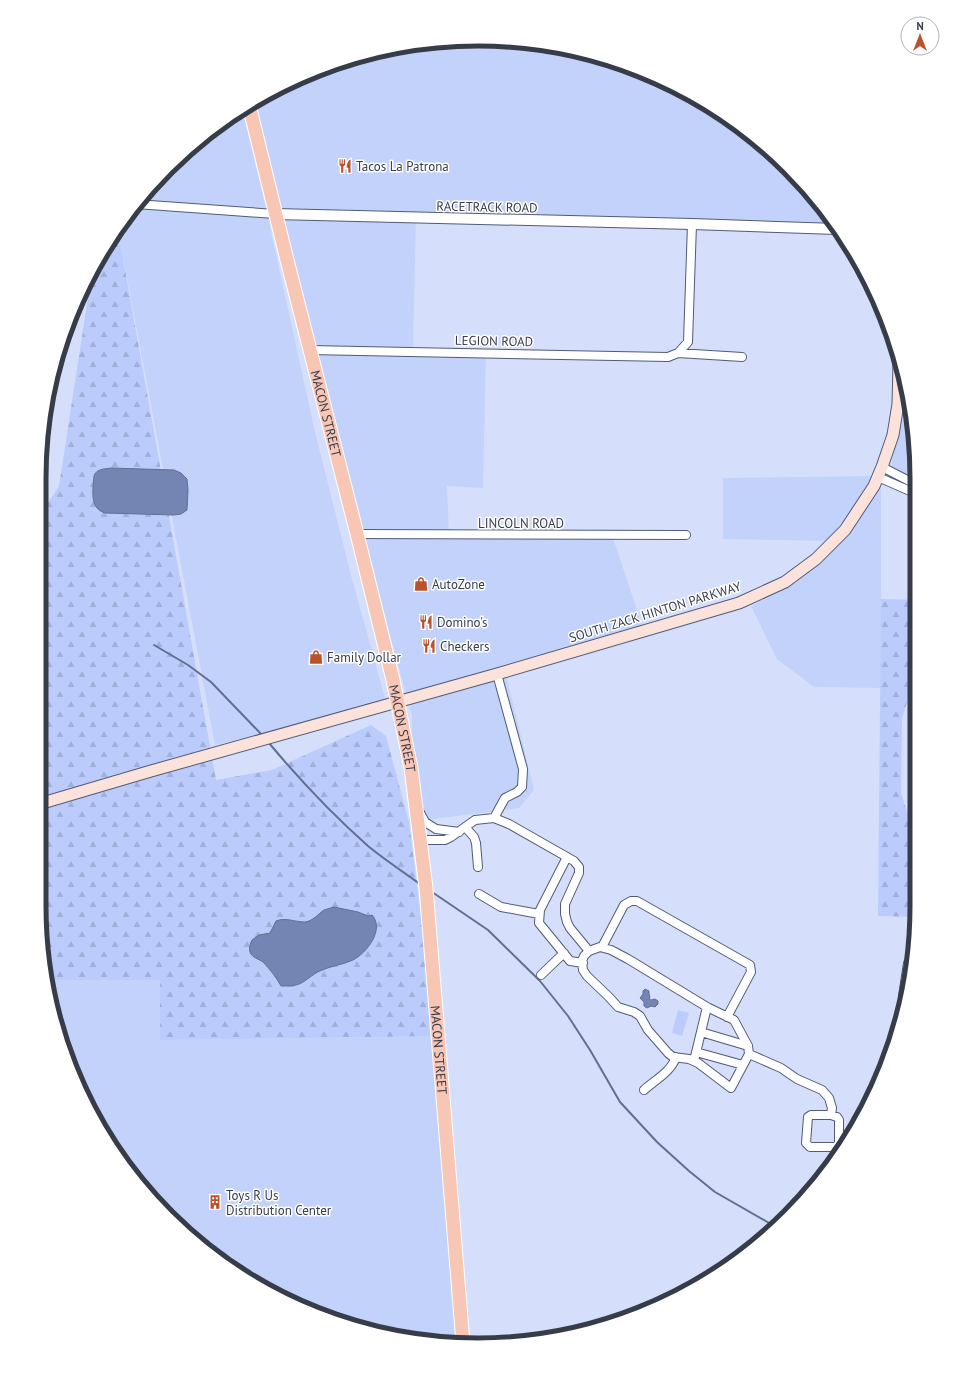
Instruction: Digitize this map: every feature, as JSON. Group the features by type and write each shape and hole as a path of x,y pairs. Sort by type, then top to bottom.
{"main road":[{"name":"MACON STREET","path":"250,111 309,350 357,534 398,702 411,768 426,888 463,1337"},
{"name":"SOUTH ZACK HINTON PARKWAY","path":"46,802 497,674 739,603 785,582 816,558 845,530 880,472 893,435 898,404 899,380"}],"street":[{"name":"RACETRACK ROAD","path":"144,205 275,214 830,228"},
{"path":"678,353 688,342 692,224"},
{"name":"LEGION ROAD","path":"309,350 668,356 678,353 742,357"},
{"path":"880,472 910,483"},
{"path":"880,472 910,490"},
{"name":"LINCOLN ROAD","path":"357,534 686,535"},
{"path":"494,818 504,798 517,792 522,786 523,769 497,674"},
{"path":"417,807 425,822 430,826 443,831 462,830 474,837 478,867"},
{"path":"420,840 445,840 452,837 475,820 494,818 509,824 574,861 579,867 580,873 565,904 565,914 570,928 589,951"},
{"path":"567,857 539,914 539,923 570,961 583,963"},
{"path":"479,894 501,907 539,914"},
{"path":"602,947 624,905 631,901 637,901 750,965 751,972 727,1017"},
{"path":"602,947 628,959 707,1007 734,1020 749,1050 731,1088 694,1061 676,1057 668,1053 648,1030 640,1016 634,1012 618,1008 588,976 583,970 582,960 589,951 594,948 602,947"},
{"path":"541,975 564,953"},
{"path":"694,1061 707,1007"},
{"path":"701,1032 749,1050 797,1079 822,1090 828,1098 832,1108 831,1115"},
{"path":"696,1052 743,1065"},
{"path":"644,1090 667,1071 673,1064 676,1057"},
{"path":"838,1145 835,1147 810,1147 806,1143 808,1117 811,1115 831,1115 837,1117 839,1120 839,1143"}],"shaded area":[{"path":"450,47 506,47 562,54 590,61 643,79 694,104 718,119 763,153 803,193 829,227 416,218 413,348 486,351 483,488 447,486 449,536 613,538 645,634 505,671 534,790 519,808 409,822 412,717 333,421 256,108 313,79 339,69 394,54"},
{"path":"244,116 263,195 315,432 352,579 385,698 253,736 215,745 119,237 153,193 193,153 215,135"},
{"path":"898,378 906,422 910,477 891,477"},
{"path":"111,468 174,470 181,473 187,479 187,510 181,514 174,515 105,513 100,511 96,507 93,498 94,476 98,471"},
{"path":"881,476 881,688 814,687 777,659 751,606 816,567 834,541 723,539 723,478"},
{"path":"334,907 358,912 368,916 372,915 375,921 376,927 373,940 364,952 353,960 320,971 299,984 292,986 281,986 266,965 251,954 250,944 252,940 259,935 270,933 276,921 283,919 305,922 313,919 324,910"},
{"path":"53,980 160,980 160,1040 440,1036 463,1337 394,1330 339,1315 313,1305 262,1280 215,1249 193,1231 153,1191 135,1169 104,1122 79,1071 69,1045"},
{"path":"645,989 649,991 649,999 655,999 658,1001 658,1004 655,1007 651,1006 647,1008 644,1006 644,1002 640,998"}],"green space":[{"path":"119,238 216,780 272,770 371,725 386,736 409,822 423,934 440,1036 160,1040 160,980 53,980 47,934 46,906 46,506 59,486 89,292 104,262"},
{"path":"881,599 910,600 910,693 902,718 901,793 910,818 910,917 878,916"},
{"path":"678,1010 689,1013 682,1036 672,1033"}],"waterway":[{"path":"154,645 188,665 211,682 263,736"},
{"path":"269,743 316,796 355,834 374,851 420,884"},
{"path":"432,892 488,930 540,981 568,1016 590,1050 620,1102 657,1142 715,1192 770,1224"}],"place":[{"name":"Tacos La Patrona","path":"345,166"},
{"name":"AutoZone","path":"421,584"},
{"name":"Domino's","path":"426,622"},
{"name":"Checkers","path":"429,646"},
{"name":"Family Dollar","path":"316,657"},
{"name":"Toys R Us Distribution Center","path":"215,1202"}]}
